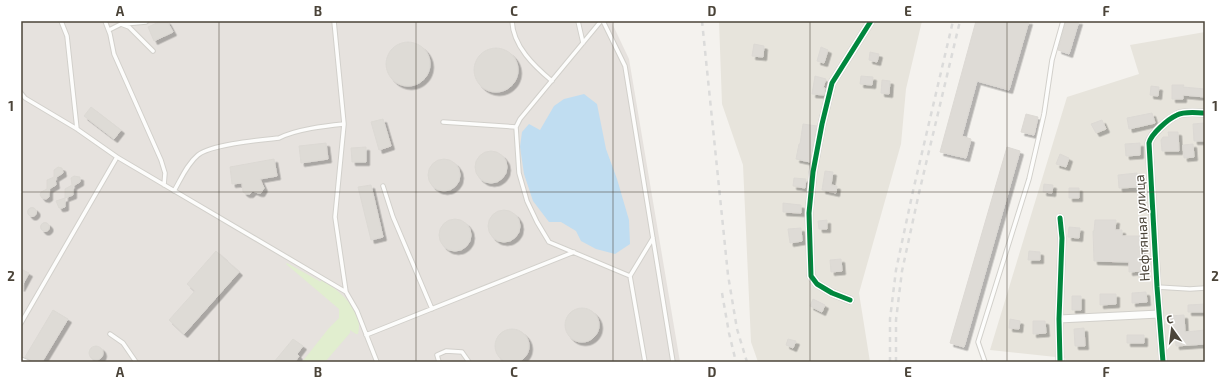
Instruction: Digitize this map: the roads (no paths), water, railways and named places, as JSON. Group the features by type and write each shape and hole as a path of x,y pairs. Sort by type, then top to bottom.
{"street":[{"path":"850,300 832,293 817,284 811,276 809,213 813,172 822,124 832,83 871,21"},
{"name":"Нефтяная улица","path":"1163,362 1149,144 1153,135 1170,119 1178,114 1205,113"},
{"path":"1060,218 1062,238 1059,319 1060,362"},
{"path":"1059,319 1159,314"}],"lane":[{"path":"61,21 67,36 77,129"},
{"path":"105,21 114,54 161,160 165,174 164,185"},
{"path":"334,21 344,124 335,217 346,292 357,310 377,362"},
{"path":"512,21 512,28 518,43 539,70 552,81"},
{"path":"578,21 583,43"},
{"path":"630,276 549,242 527,201 519,173 516,127 520,119 602,21 625,66 673,362"},
{"path":"985,362 978,342 1029,179 1044,114 1052,60 1063,21"},
{"path":"108,30 121,22 146,22"},
{"path":"121,22 129,27 153,51"},
{"path":"21,93 25,98 77,129 117,157 346,292"},
{"path":"443,122 516,127"},
{"path":"174,191 187,168 198,155 213,148 279,138 286,134 344,124"},
{"path":"21,323 117,157"},
{"path":"384,186 392,217 432,309"},
{"path":"645,362 630,276 653,237"},
{"path":"366,335 574,252"},
{"path":"1157,287 1190,289 1205,288"},
{"path":"110,334 123,343 136,362"},
{"path":"439,362 437,355 446,351 462,352 469,362"},
{"path":"21,359 28,362"}],"water":[{"path":"584,94 597,104 606,149 617,179 629,220 630,244 615,254 596,249 581,241 576,231 561,222 549,222 533,201 524,174 520,147 522,132 529,124 540,130 554,106 564,99"}],"railway":[{"path":"702,21 728,275 737,329 747,362"},
{"path":"890,362 890,319 896,270 953,21"},
{"path":"896,362 896,320 902,271 960,21"},
{"path":"722,293 736,362"}]}
